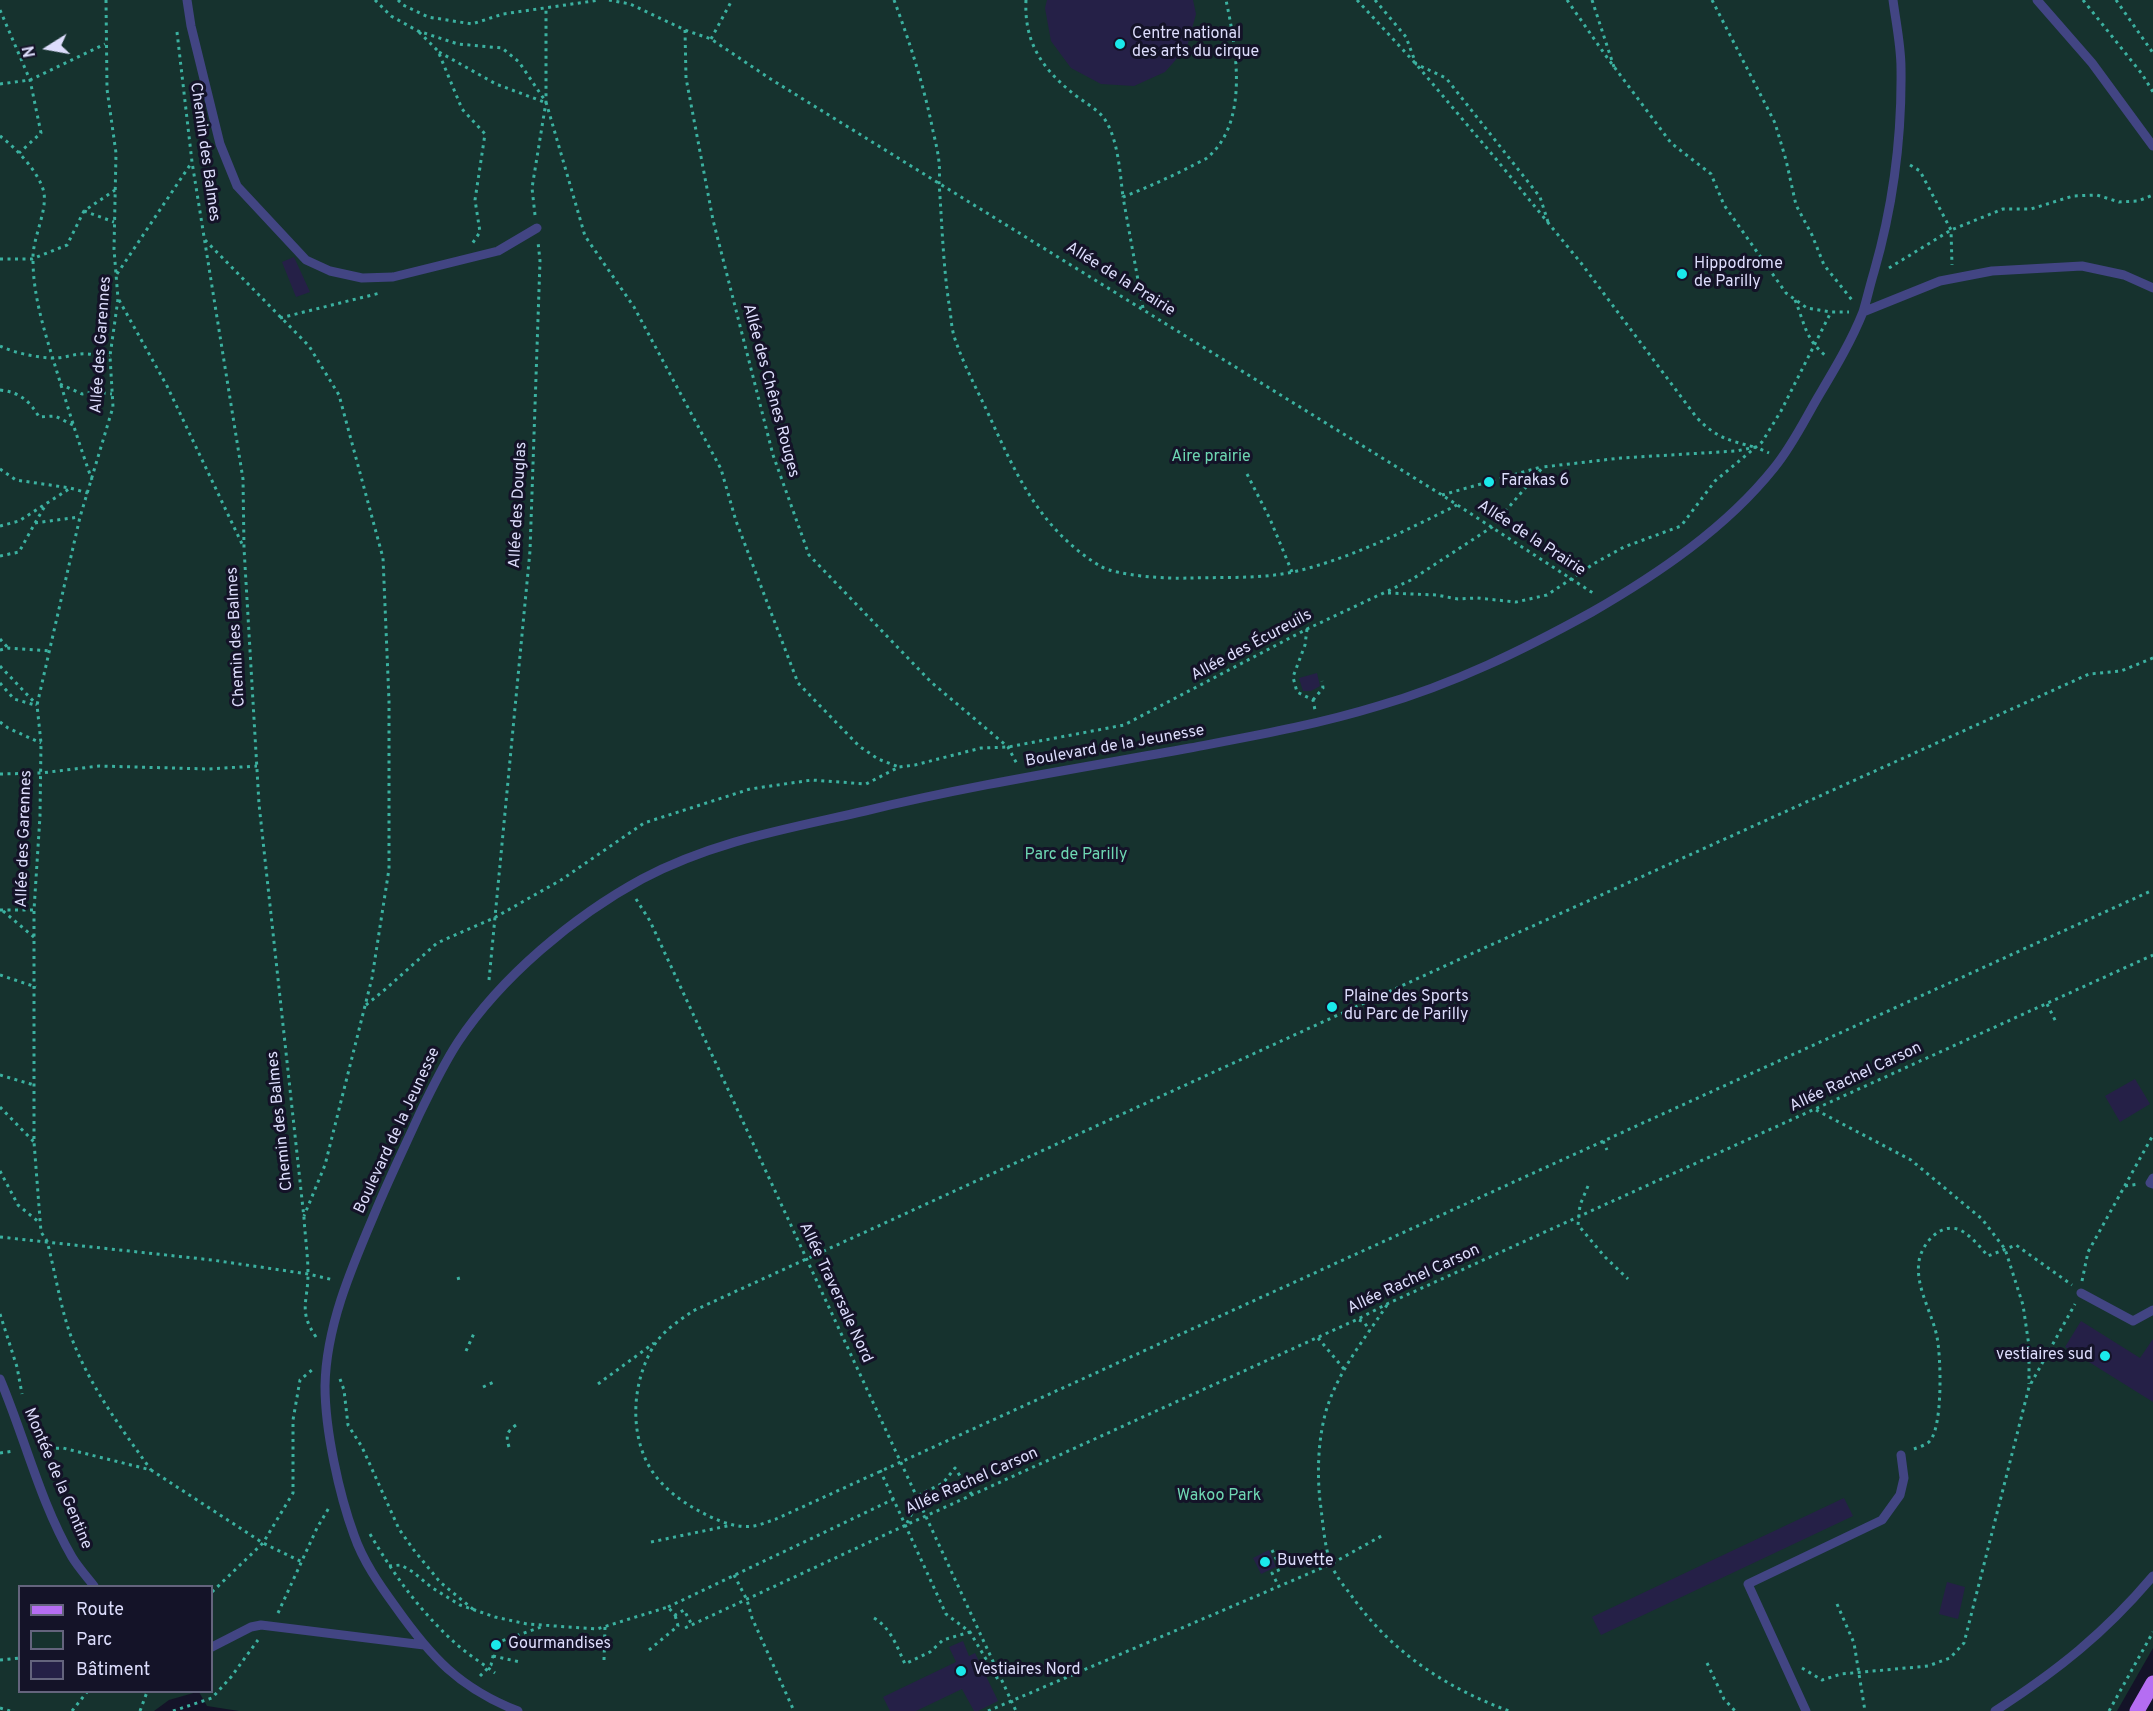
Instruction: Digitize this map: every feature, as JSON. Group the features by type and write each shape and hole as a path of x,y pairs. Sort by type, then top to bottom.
{"main road":[{"path":"2137,1711 2153,1683"}],"lane":[{"path":"187,0 191,26 220,144 237,186 306,260 330,271 362,278 393,277 498,252 537,228"},
{"name":"Boulevard de la Jeunesse","path":"519,1711 494,1701 470,1687 438,1661 368,1566 354,1535 341,1489 330,1435 325,1385 333,1329 349,1276 390,1175 435,1083 457,1044 487,1003 543,948 590,910 629,887 691,856 738,839 929,795 1252,737 1378,706 1479,670 1543,639 1607,603 1684,554 1749,496 1782,458 1837,365 1863,312 1887,227 1900,140 1901,62 1893,0"},
{"path":"2037,0 2092,63 2153,146"},
{"path":"1863,312 1922,288 1992,271 2082,266 2124,275 2153,288"},
{"path":"2153,1178 2150,1183 2153,1184"},
{"path":"2081,1293 2133,1321 2153,1310"},
{"name":"Montée de la Gentine","path":"0,1379 65,1544 93,1585"},
{"path":"1806,1711 1749,1584 1882,1520 1900,1495 1904,1478 1901,1455"},
{"path":"1995,1711 2041,1682 2082,1649 2130,1603 2153,1576"},
{"path":"213,1646 251,1627 268,1626 424,1645"}],"path":[{"path":"106,0 107,89 116,153 114,222 116,275"},
{"path":"375,0 391,16 418,31 458,44 502,48 519,62 546,102 585,236 634,308 721,469 736,521 798,682 859,746 878,759 899,766"},
{"path":"398,0 403,5 428,17 472,24 503,14 600,0"},
{"name":"Allée de la Prairie","path":"609,0 630,4 685,30 711,39 769,78 1442,495 1607,603"},
{"path":"711,39 732,0"},
{"path":"894,0 913,50 929,110 940,167 945,276 954,335 1012,465 1030,498 1053,527 1068,541 1102,567 1126,573 1162,579 1257,576 1292,572 1336,559 1457,505"},
{"path":"1026,0 1025,18 1037,56 1069,90 1103,116 1117,148 1130,240 1144,309"},
{"path":"1123,197 1167,179 1207,158 1227,132 1236,99 1234,40 1226,0"},
{"path":"1357,0 1416,64 1581,263 1697,418 1712,433 1782,458"},
{"path":"1375,0 1406,37 1416,64 1446,78 1540,197 1550,226"},
{"path":"1567,0 1671,143 1711,174 1724,205 1786,293 1807,308 1831,312 1863,312"},
{"path":"1592,0 1616,70"},
{"path":"1712,0 1775,123 1796,205 1812,235 1824,265 1863,312"},
{"path":"2083,0 2142,74 2153,92"},
{"path":"2116,0 2153,53"},
{"name":"Allée des Douglas","path":"487,1003 530,551 540,261 532,188 546,102 546,7"},
{"path":"0,10 30,80 41,134 19,153"},
{"name":"Chemin des Balmes","path":"176,23 192,162 243,479 244,548 260,816 304,1218 308,1274 304,1312 308,1325 329,1355 344,1390 348,1425 362,1447 399,1529 440,1582 474,1610"},
{"name":"Allée des Chênes Rouges","path":"685,30 686,78 713,220 773,455 809,555 931,682 1008,747 1023,779"},
{"path":"418,31 438,51 496,84 546,102"},
{"path":"0,84 30,80 105,44"},
{"path":"438,51 462,109 485,134 475,200 480,232 463,259"},
{"path":"1,138 19,153 34,172 44,192 33,259 36,294 52,358 92,480"},
{"path":"1897,157 1920,171 1950,230 1952,279"},
{"name":"Allée des Garennes","path":"151,1470 107,1408 87,1372 71,1337 47,1241 41,1232 34,1142 36,987 34,910 41,773 37,705 80,517 113,407 110,356 118,298 116,275 192,162"},
{"path":"0,259 33,259 67,245 84,211 115,190"},
{"path":"1872,279 1950,230 2003,209 2031,209 2073,196 2097,195 2119,202 2138,201 2153,195"},
{"path":"84,211 114,222"},
{"path":"204,239 309,346 339,395 383,558 389,701 389,869 366,1005 325,1165 304,1218"},
{"path":"280,318 390,290"},
{"path":"118,298 168,386 244,548"},
{"path":"1794,298 1814,347 1837,365"},
{"path":"1385,593 1436,595 1458,600 1477,598 1516,602 1547,595 1624,547 1681,526 1715,481 1762,442 1781,411 1831,312"},
{"path":"0,346 12,352 52,358 92,353 102,358 110,356"},
{"path":"60,384 82,394 94,392 112,394"},
{"path":"0,390 12,391 31,402 39,417 55,417 73,425"},
{"path":"1442,495 1543,467 1622,458 1736,451 1756,447"},
{"name":"Allée des Écureuils","path":"899,766 915,765 981,748 1008,747 1124,725 1308,630 1411,580 1492,527 1543,467"},
{"path":"0,469 16,480 88,493"},
{"path":"1247,474 1270,519 1292,572"},
{"path":"0,526 19,521 70,488"},
{"path":"0,556 19,552 46,503"},
{"path":"35,523 80,517"},
{"path":"1308,630 1293,677 1297,692 1313,700"},
{"path":"0,639 8,648"},
{"path":"0,650 8,648 51,651"},
{"path":"598,1384 656,1342 672,1325 693,1311 1481,949 2078,679 2089,675 2121,671 2153,658"},
{"path":"0,666 37,705"},
{"path":"1313,700 1323,688 1322,681"},
{"path":"0,683 14,699 37,705"},
{"path":"1313,700 1318,722"},
{"path":"0,722 41,743"},
{"path":"0,774 41,773 99,766 209,769 257,766"},
{"path":"366,1005 437,942 494,918 561,880 644,823 750,789 812,780 866,784 899,766"},
{"name":"Allée Traversale Nord","path":"629,887 650,921 1016,1711"},
{"path":"651,1542 734,1525 753,1526 776,1519 2153,890"},
{"path":"2,910 34,910"},
{"path":"2,910 35,939"},
{"name":"Allée Rachel Carson","path":"685,1628 1389,1303 2153,955"},
{"path":"0,975 36,987"},
{"path":"2047,1004 2056,1022"},
{"path":"0,1075 34,1085"},
{"path":"0,1107 34,1142"},
{"path":"1780,1654 1822,1680 1841,1674 1928,1666 1950,1658 1964,1643 2029,1387 2029,1346 2023,1305 2005,1250 1982,1219 1911,1160 1816,1110"},
{"path":"2029,1387 2081,1293 2082,1272 2088,1252 2153,1135"},
{"path":"1603,1141 1607,1150"},
{"path":"0,1171 18,1205 40,1222"},
{"path":"1588,1186 1580,1204 1578,1225 1605,1257 1628,1279"},
{"path":"1901,1455 1929,1442 1934,1432 1941,1382 1937,1336 1920,1282 1919,1261 1925,1244 1936,1233 1947,1229 1960,1229 1973,1239 1988,1256 2016,1245 2081,1293"},
{"path":"0,1237 212,1260 308,1274 339,1281 349,1276"},
{"path":"458,1277 460,1284"},
{"path":"1389,1303 1344,1369 1326,1412 1319,1449 1319,1488 1323,1526 1331,1564 1343,1585 1374,1625 1411,1659 1455,1688 1509,1711"},
{"path":"1358,1319 1364,1322 1370,1331"},
{"path":"466,1351 475,1331"},
{"path":"1318,1337 1344,1369"},
{"path":"656,1342 646,1359 639,1382 636,1406 637,1426 643,1451 652,1471 669,1491 711,1517 734,1525"},
{"path":"213,1591 263,1543 293,1493 293,1420 300,1380 329,1355"},
{"path":"483,1387 496,1381"},
{"path":"509,1448 506,1436 509,1429 516,1425"},
{"path":"27,1449 63,1448 151,1470 263,1543 302,1562"},
{"path":"906,1525 919,1495 943,1483 956,1468 972,1496"},
{"path":"880,1470 946,1614 970,1632 1011,1701"},
{"path":"173,1711 212,1698 231,1677 279,1611 317,1528 341,1489"},
{"path":"389,1566 401,1565 453,1602 474,1610 527,1624 597,1629 668,1607 894,1499"},
{"path":"366,1528 389,1566 425,1614 456,1644 495,1673"},
{"path":"988,1711 1331,1564 1385,1534"},
{"path":"1272,1550 1281,1569 1272,1573 1278,1587"},
{"path":"734,1575 747,1600 752,1618 794,1711"},
{"path":"1837,1604 1854,1643 1865,1711"},
{"path":"649,1650 678,1626 675,1615 668,1607"},
{"path":"675,1615 684,1610 692,1625"},
{"path":"874,1618 882,1623 891,1634 905,1664 930,1652 944,1640 970,1632"},
{"path":"470,1687 488,1667 496,1642 546,1625"},
{"path":"604,1660 605,1627"},
{"path":"2109,1711 2153,1632"},
{"path":"493,1656 520,1662"},
{"path":"0,1660 18,1658"},
{"path":"1707,1663 1724,1699 1735,1711"},
{"path":"72,1711 86,1693"},
{"path":"140,1711 147,1693"},
{"path":"0,1708 10,1711"}],"green space":[{"name":"Parc de Parilly","path":"0,0 2153,0 2153,1648 2117,1711 239,1711 207,1706 200,1693 213,1693 213,1585 18,1585 18,1693 194,1693 169,1700 154,1711 0,1711"}],"building":[{"name":"Centre national des arts du cirque","path":"1047,0 1193,0 1196,14 1187,47 1165,72 1134,86 1101,84 1071,68 1051,41 1045,8"},
{"path":"294,257 310,292 296,297 282,262"},
{"path":"1317,673 1320,686 1311,691 1303,691 1299,678"},
{"path":"2135,1079 2150,1104 2120,1122 2105,1096"},
{"name":"vestiaires sud","path":"2081,1321 2140,1358 2153,1339 2153,1402 2065,1347"},
{"path":"1844,1498 1853,1516 1601,1635 1592,1617"},
{"name":"Buvette","path":"1269,1550 1276,1567 1261,1574 1253,1558"},
{"path":"1947,1582 1965,1587 1958,1619 1939,1614"},
{"name":"Vestiaires Nord","path":"963,1641 969,1656 975,1653 998,1701 974,1711 962,1689 916,1711 890,1711 883,1697 956,1662 949,1647"}],"place":[{"name":"Centre national des arts du cirque","path":"1120,44"},
{"name":"Hippodrome de Parilly","path":"1682,274"},
{"name":"Farakas 6","path":"1489,482"},
{"name":"Plaine des Sports du Parc de Parilly","path":"1332,1007"},
{"name":"vestiaires sud","path":"2105,1356"},
{"name":"Buvette","path":"1265,1562"},
{"name":"Gourmandises","path":"496,1645"},
{"name":"Vestiaires Nord","path":"961,1671"}],"park label":[{"name":"Aire prairie","path":"1211,458"},
{"name":"Wakoo Park","path":"1219,1497"}]}
